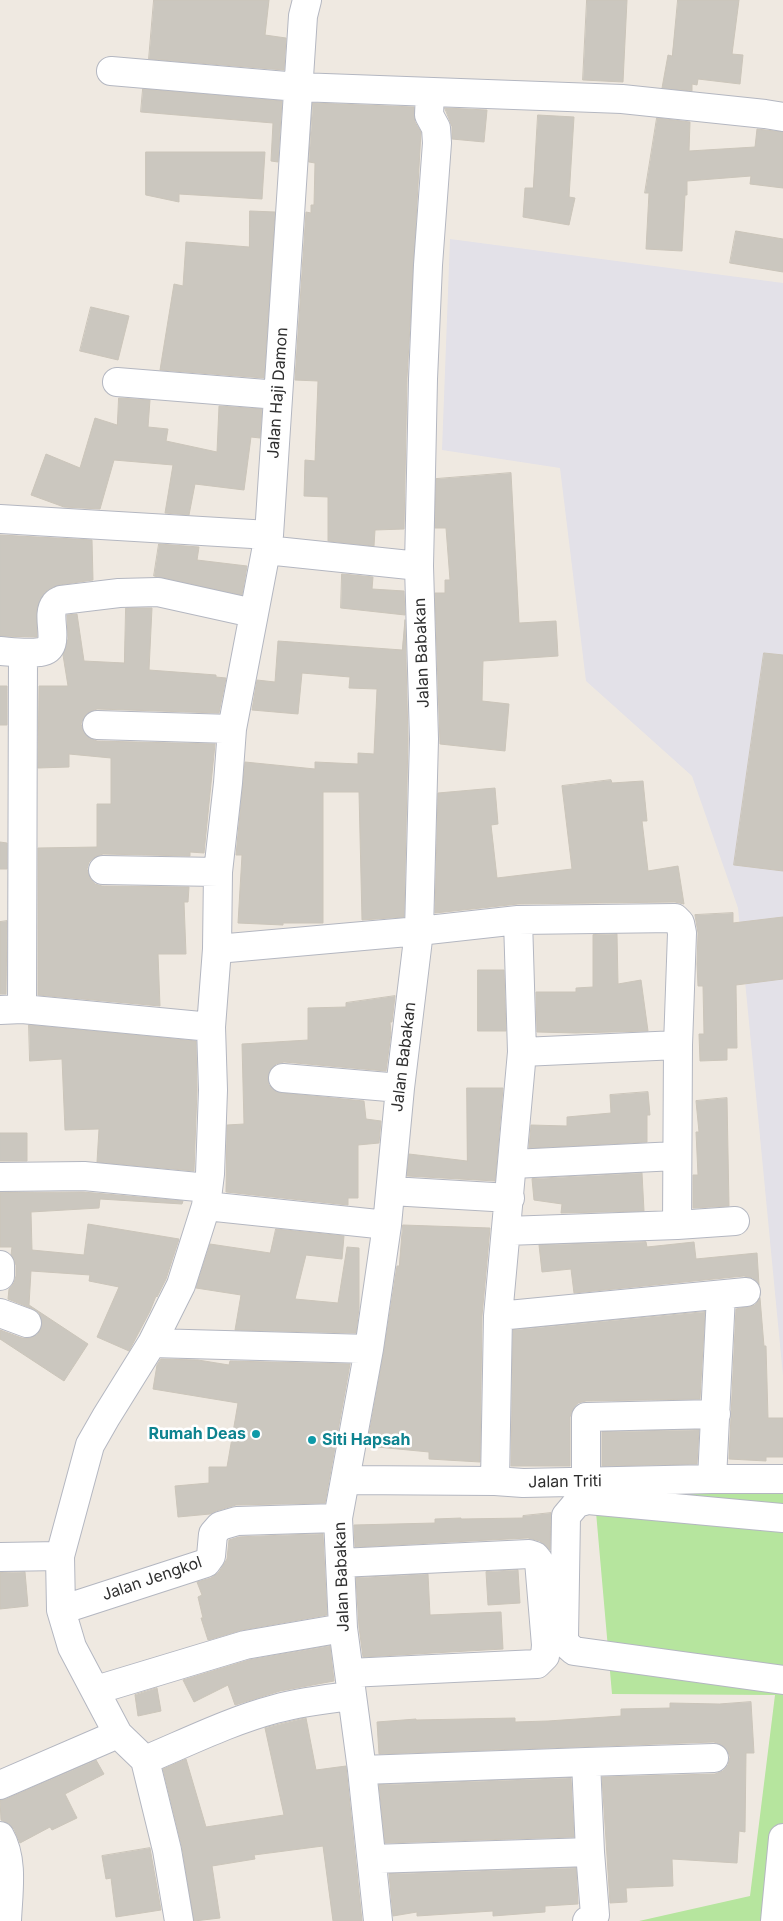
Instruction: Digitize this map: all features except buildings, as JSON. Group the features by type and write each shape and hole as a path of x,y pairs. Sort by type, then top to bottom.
{"street":[{"name":"Jalan Haji Damon","path":"218,872 232,729 268,543 303,16 307,0"},
{"path":"111,70 298,87 622,99 783,117"},
{"name":"Jalan Babakan","path":"378,1921 362,1770 343,1628 338,1518 347,1480 369,1349 387,1225 400,1088 419,930 424,739 420,566 423,378 428,265 437,143 436,128 428,115 430,92"},
{"path":"117,382 278,395"},
{"path":"0,519 268,543 420,566"},
{"path":"211,1027 11,1009 11,652 40,652 46,650 51,645 53,638 52,611 54,604 61,600 119,593 158,592 253,613"},
{"path":"97,725 232,729"},
{"path":"103,870 218,872 217,949 211,1027 213,1090 207,1197 181,1285 152,1343 90,1445 60,1556 61,1610 72,1647 118,1734 145,1760 167,1850 179,1921"},
{"path":"217,949 518,920 675,918 680,923 682,933 676,1156 677,1225"},
{"path":"495,1480 498,1316 522,1052 518,920"},
{"path":"522,1052 678,1045"},
{"path":"283,1078 400,1088"},
{"path":"513,1164 676,1156"},
{"path":"0,1176 84,1176 387,1225"},
{"path":"391,1191 510,1198"},
{"path":"506,1230 677,1225 735,1221"},
{"path":"0,1265 0,1276"},
{"path":"498,1316 733,1294 716,1414 712,1479"},
{"path":"0,1313 28,1323"},
{"path":"152,1343 369,1349"},
{"path":"586,1482 586,1417 716,1414"},
{"name":"Jalan Triti","path":"347,1480 495,1480 523,1483 783,1479"},
{"path":"783,1518 588,1500 577,1503 566,1516 564,1638 566,1644 574,1651 783,1680"},
{"name":"Jalan Jengkol","path":"61,1610 206,1563 211,1556 213,1534 220,1526 236,1521 338,1518"},
{"path":"145,1760 217,1730 276,1709 317,1700 350,1685 538,1664 546,1656 539,1561 535,1556 529,1554 340,1563"},
{"path":"0,1557 60,1556"},
{"path":"96,1690 245,1645 343,1628"},
{"path":"0,1786 118,1734"},
{"path":"362,1770 714,1758"},
{"path":"586,1762 595,1915 592,1920 587,1921"},
{"path":"0,1836 4,1843 8,1862 7,1921"},
{"path":"775,1921 783,1838"},
{"path":"372,1859 590,1852"}],"shaded area":[{"path":"450,239 783,283 783,1376 738,908 692,776 586,681 560,468 442,450"}],"green space":[{"path":"783,1470 783,1921 639,1921 750,1896 775,1695 612,1694 593,1478"}],"place":[{"name":"Rumah Deas","path":"256,1434"},
{"name":"Siti Hapsah","path":"312,1440"}]}
